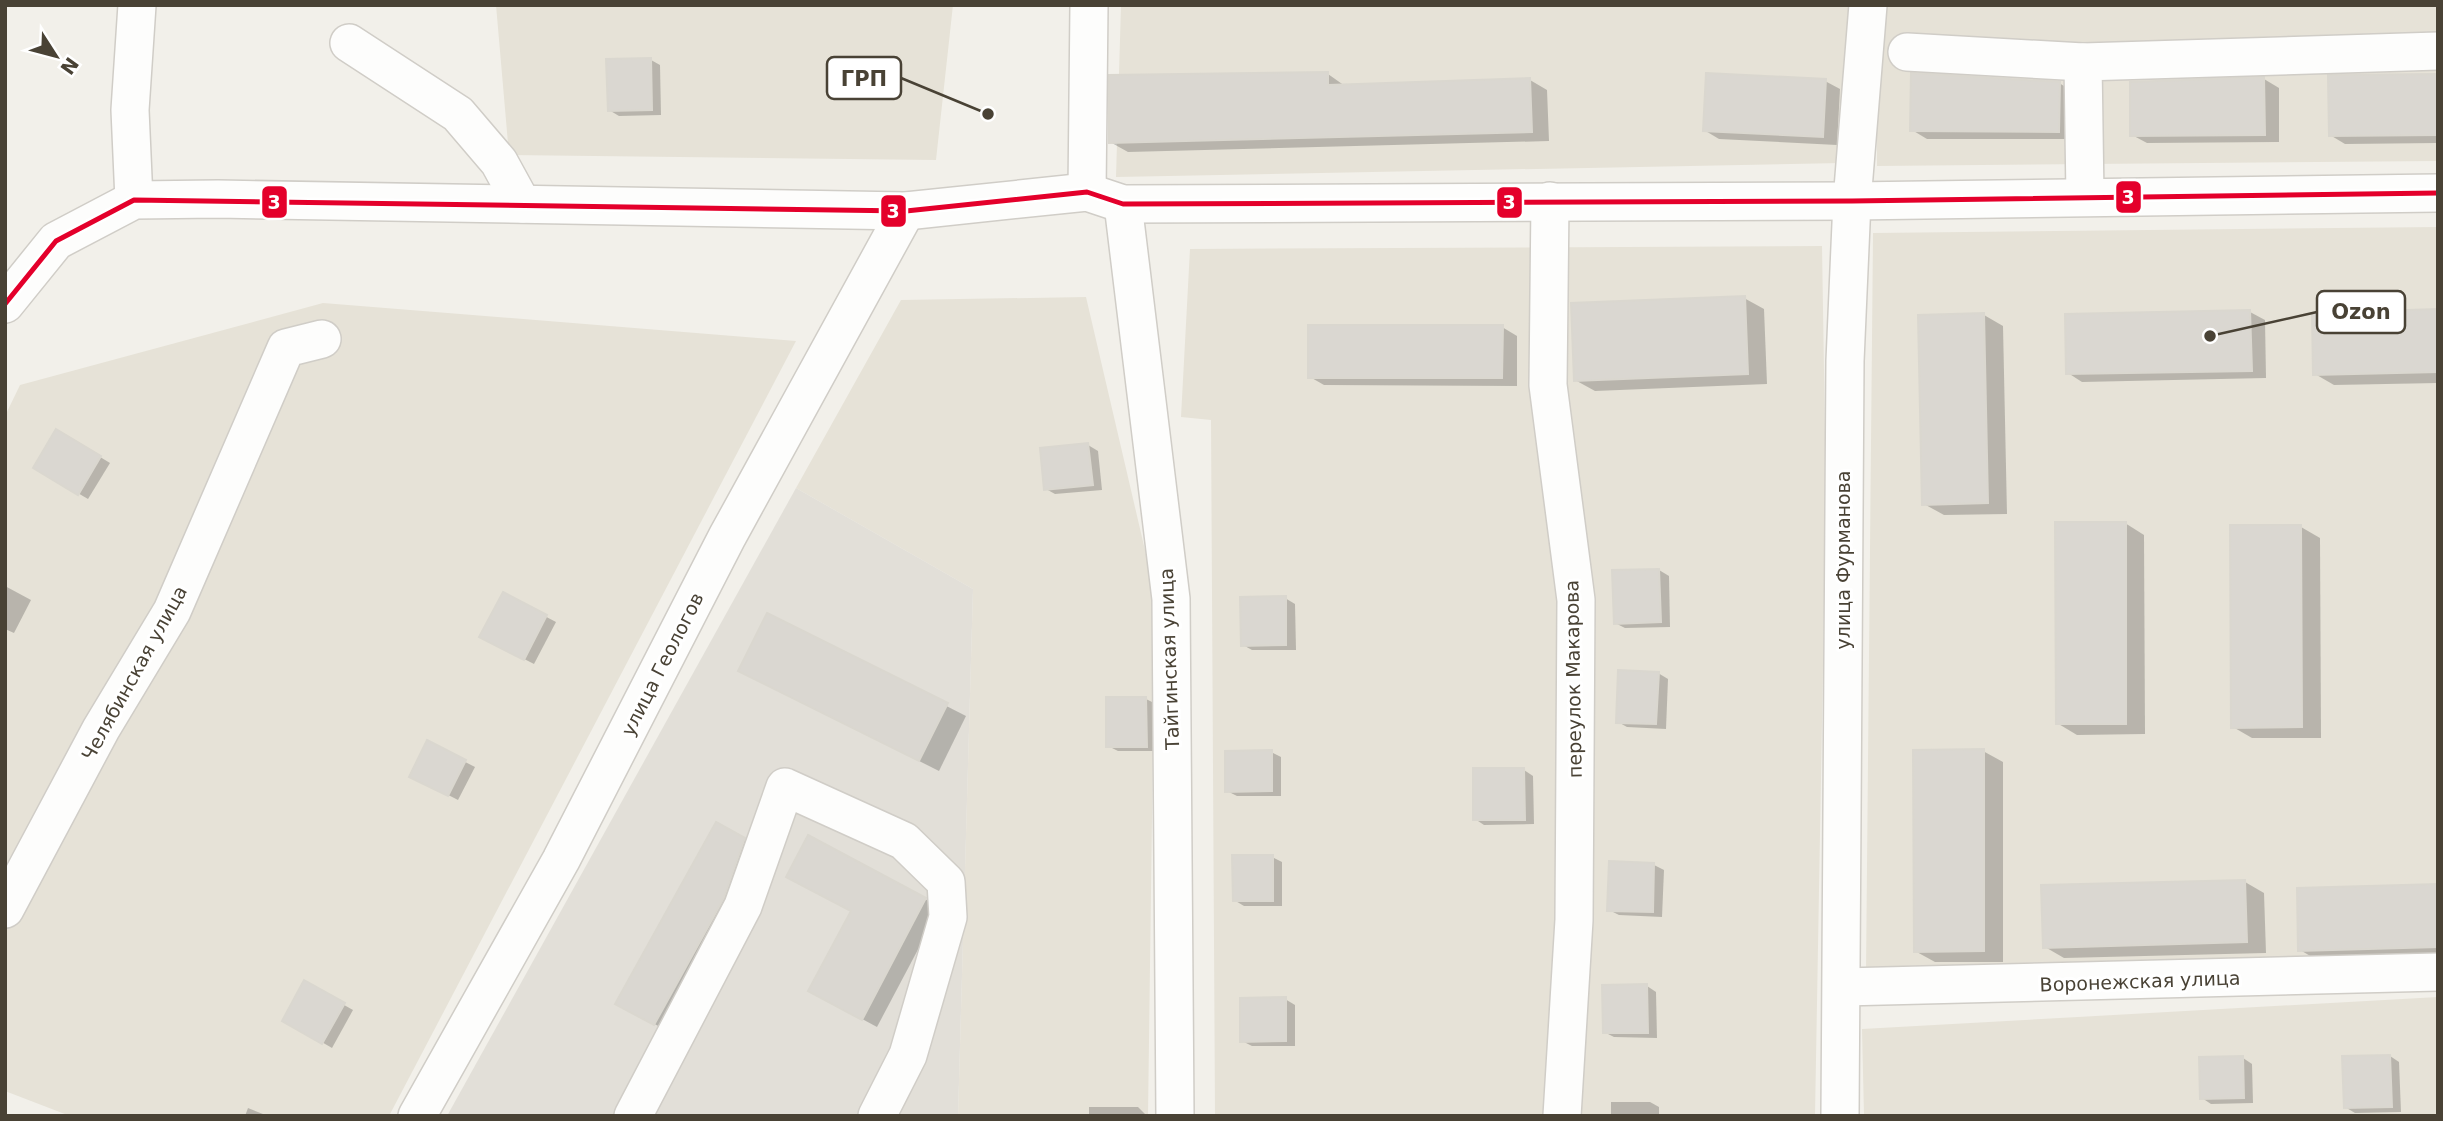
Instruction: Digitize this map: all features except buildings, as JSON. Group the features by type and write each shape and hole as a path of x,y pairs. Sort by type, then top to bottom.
{"street":[{"path":"134,200 130,110 137,5"},
{"path":"1087,192 1089,5"},
{"name":"улица Фурманова","path":"1840,1116 1843,987 1844,374 1852,201 1868,5"},
{"path":"349,43 458,114 499,162 522,204"},
{"path":"1907,52 2083,62 2438,51"},
{"path":"2083,62 2085,197"},
{"path":"5,304 56,241 134,200 906,211 1087,192 1123,204 1852,201 2438,192"},
{"name":"переулок Макарова","path":"1550,201 1548,385 1576,600 1574,920 1562,1116"},
{"name":"Тайгинская улица","path":"1123,204 1171,599 1175,1116"},
{"name":"улица Геологов","path":"417,1116 561,860 727,537 906,211"},
{"name":"Челябинская улица","path":"5,909 102,729 172,611 286,348 321,339"},
{"path":"632,1116 743,906 785,787 904,841 946,882 948,917 934,967 908,1055 877,1116"},
{"name":"Воронежская улица","path":"1843,987 2438,972"}],"shaded area":[{"path":"496,5 953,5 936,160 509,155"},
{"path":"1121,5 1850,5 1842,163 1116,177"},
{"path":"1876,5 2438,5 2438,161 1877,166"},
{"path":"2438,227 2438,958 1866,971 1873,233"},
{"path":"1822,246 1826,496 1815,1116 1215,1116 1211,420 1181,417 1190,249"},
{"path":"1086,297 1155,593 1148,1116 958,1116 973,589 796,488 901,300"},
{"path":"323,303 796,341 389,1116 70,1116 5,1091 5,416 20,385"},
{"path":"796,488 973,589 958,1116 447,1116"},
{"path":"2438,997 2438,1116 1864,1116 1862,1029"}],"transit line":[{"name":"3","path":"5,304 56,241 134,200 906,211 1087,192 1123,204 1852,201 2438,193"}],"place":[{"name":"ГРП","path":"988,114"},
{"name":"Ozon","path":"2210,336"}]}
